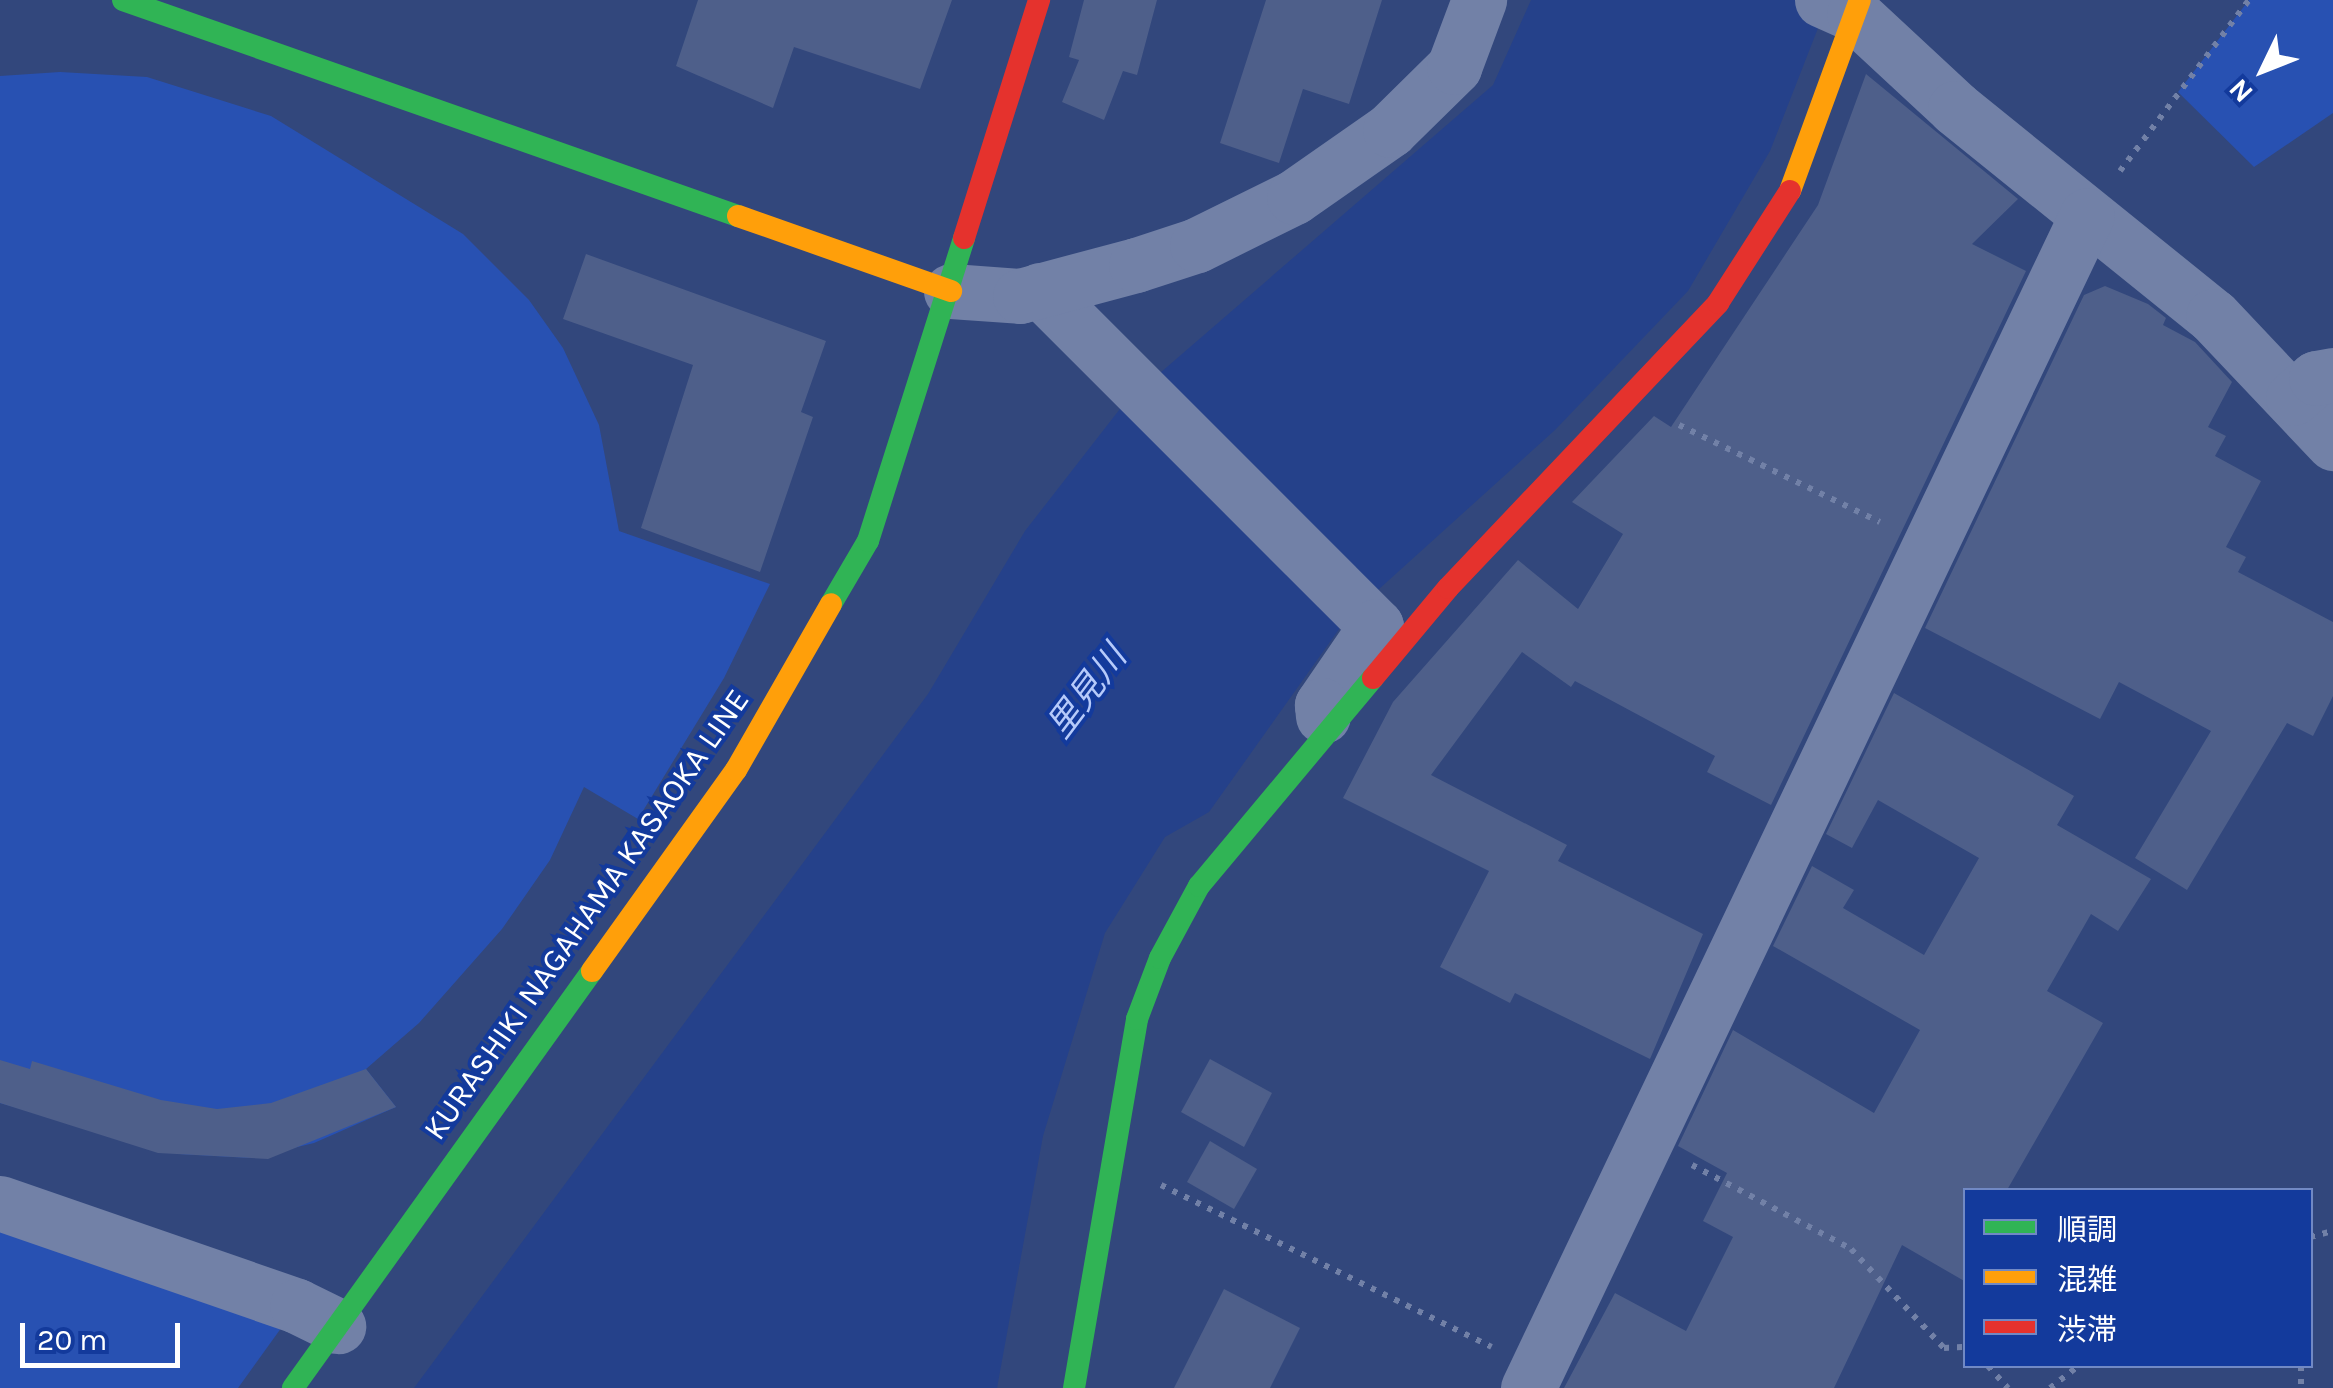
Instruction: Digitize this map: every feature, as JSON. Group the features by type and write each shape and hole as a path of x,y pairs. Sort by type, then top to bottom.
{"street":[{"path":"123,0 950,290 1020,296 1196,245 1294,198 1390,130 1454,67 1479,0"},
{"name":"KURASHIKI NAGAHAMA KASAOKA LINE","path":"293,1388 736,770 868,541 1039,0"},
{"path":"1074,1388 1137,1019 1160,958 1199,886 1500,532 1628,392 1679,349 1763,240 1792,188 1841,4 1955,108 2213,316 2313,386 2333,443"},
{"path":"1533,1379 2087,214"},
{"path":"1040,290 1376,626"},
{"path":"1325,734 1322,705 1376,626 1486,535 1500,532"},
{"path":"0,1203 297,1306 338,1326"}],"path":[{"path":"2087,214 2249,0"},
{"path":"1628,392 1665,418 1930,548"},
{"path":"1647,1142 1851,1249 1944,1348 1963,1347"},
{"path":"1114,1162 1533,1379"},
{"path":"1990,1368 2008,1388"},
{"path":"2050,1388 2075,1368"}],"shaded area":[{"path":"2249,0 2333,0 2333,113 2254,167 2178,92"},
{"path":"60,72 147,77 271,116 463,234 529,300 563,348 599,425 619,531 770,584 724,678 638,819 584,787 550,860 502,929 419,1023 366,1069 396,1107 314,1143 252,1158 179,1154 0,1103 0,76"},
{"path":"0,1203 297,1306 238,1388 0,1388"}],"water":[{"name":"里見川","path":"1531,0 1829,0 1770,151 1688,291 1555,430 1347,618 1209,812 1165,837 1105,933 1043,1136 997,1388 414,1388 928,694 1025,531 1123,405 1493,85"}],"building":[{"path":"698,0 952,0 920,89 794,47 773,108 676,66"},
{"path":"1084,0 1157,0 1137,75 1123,71 1104,120 1062,102 1079,60 1069,57"},
{"path":"1266,0 1382,0 1349,104 1303,89 1279,163 1220,143"},
{"path":"1866,74 2018,199 1972,244 2026,271 1771,805 1707,772 1715,756 1575,681 1571,687 1522,652 1431,775 1567,845 1558,861 1703,934 1650,1059 1515,993 1510,1003 1440,967 1489,871 1343,798 1393,702 1518,560 1578,609 1623,534 1572,502 1654,416 1671,427 1818,205"},
{"path":"586,254 826,341 801,412 813,417 760,572 641,528 693,365 563,319"},
{"path":"2105,286 2148,304 2166,318 2163,325 2195,342 2232,382 2208,427 2226,436 2215,456 2261,481 2226,547 2246,557 2238,572 2333,622 2333,696 2313,736 2287,723 2187,890 2135,858 2211,731 2119,682 2100,719 1925,628 2084,295"},
{"path":"1894,693 2074,796 2057,825 2151,879 2118,931 2091,914 2047,991 2103,1023 2008,1188 1963,1188 1963,1280 1902,1245 1834,1388 1564,1388 1615,1293 1686,1331 1733,1237 1703,1221 1727,1173 1678,1146 1733,1030 1874,1113 1920,1030 1773,946 1812,866 1854,890 1843,908 1924,955 1979,858 1878,800 1852,848 1826,834"},
{"path":"1210,1059 1272,1093 1244,1147 1181,1112"},
{"path":"0,1060 30,1069 32,1061 161,1100 217,1109 271,1103 366,1069 396,1107 268,1159 158,1153 0,1103"},
{"path":"1210,1141 1257,1169 1234,1209 1187,1182"},
{"path":"1224,1289 1300,1328 1270,1388 1174,1388"}],"traffic: fast":[{"path":"123,0 738,216"},
{"path":"831,604 868,541 964,238"},
{"path":"1074,1388 1137,1019 1160,958 1199,886 1373,678"},
{"path":"293,1388 592,971"}],"traffic: slow":[{"path":"1790,191 1860,0"},
{"path":"738,216 951,291"},
{"path":"592,971 736,770 831,604"}],"traffic: jam":[{"path":"964,238 1039,0"},
{"path":"1373,678 1448,588 1718,303 1790,191"}]}
